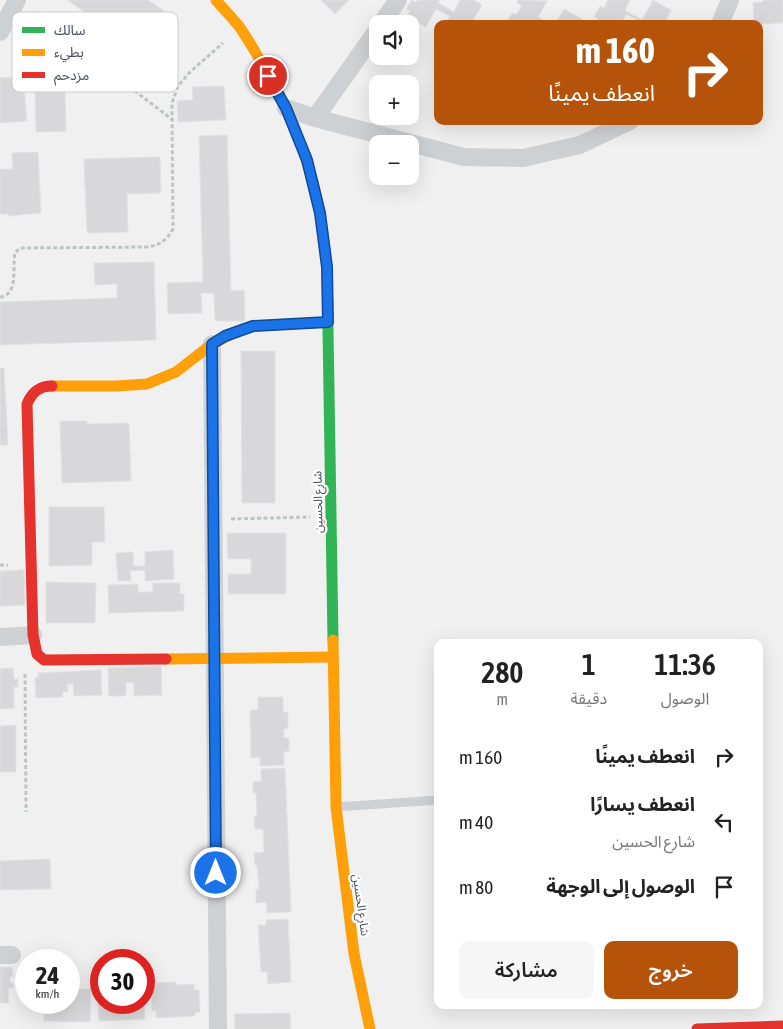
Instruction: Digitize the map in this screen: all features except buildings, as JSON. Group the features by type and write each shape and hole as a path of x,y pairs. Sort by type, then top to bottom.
{"street":[{"path":"0,32 17,0"},
{"name":"شارع الحسين","path":"216,0 240,28 286,108 307,160 320,213 327,267 332,516 332,657 336,806 354,954 371,1028"},
{"path":"387,15 398,0"},
{"path":"722,20 730,0"},
{"path":"315,118 369,42"},
{"path":"286,108 315,118 464,157 523,158 580,145 622,125"},
{"path":"328,322 253,326 225,336 176,372 147,384 45,386 37,388 30,395 27,404 29,635 36,654 44,660 332,657"},
{"path":"212,344 218,1029"},
{"path":"0,637 29,635"},
{"path":"697,1029 783,1026"}],"lane":[{"path":"336,806 434,800"}],"path":[{"path":"17,0 33,12"},
{"path":"178,86 190,72 240,28"},
{"path":"137,92 173,120"},
{"path":"0,297 11,292 15,253 20,248 147,247 158,245 167,239 173,229 172,103 176,92"},
{"path":"213,519 332,516"},
{"path":"26,812 29,635"}],"traffic: fast":[{"path":"322,227 327,267 333,640"}],"traffic: slow":[{"path":"216,0 241,29 269,75 293,124 311,175 322,227"},
{"path":"52,386 147,384 176,372 212,344 238,331 253,326 328,322"},
{"path":"333,640 336,807 354,954 370,1029"},
{"path":"166,659 333,657"}],"traffic: jam":[{"path":"52,386 36,390 27,404 33,635 37,654 44,660 166,659"},
{"path":"697,1029 783,1026"}],"route":[{"path":"216,873 212,344 225,336 253,326 328,322 327,267 320,213 307,160 286,108 268,76"}]}
